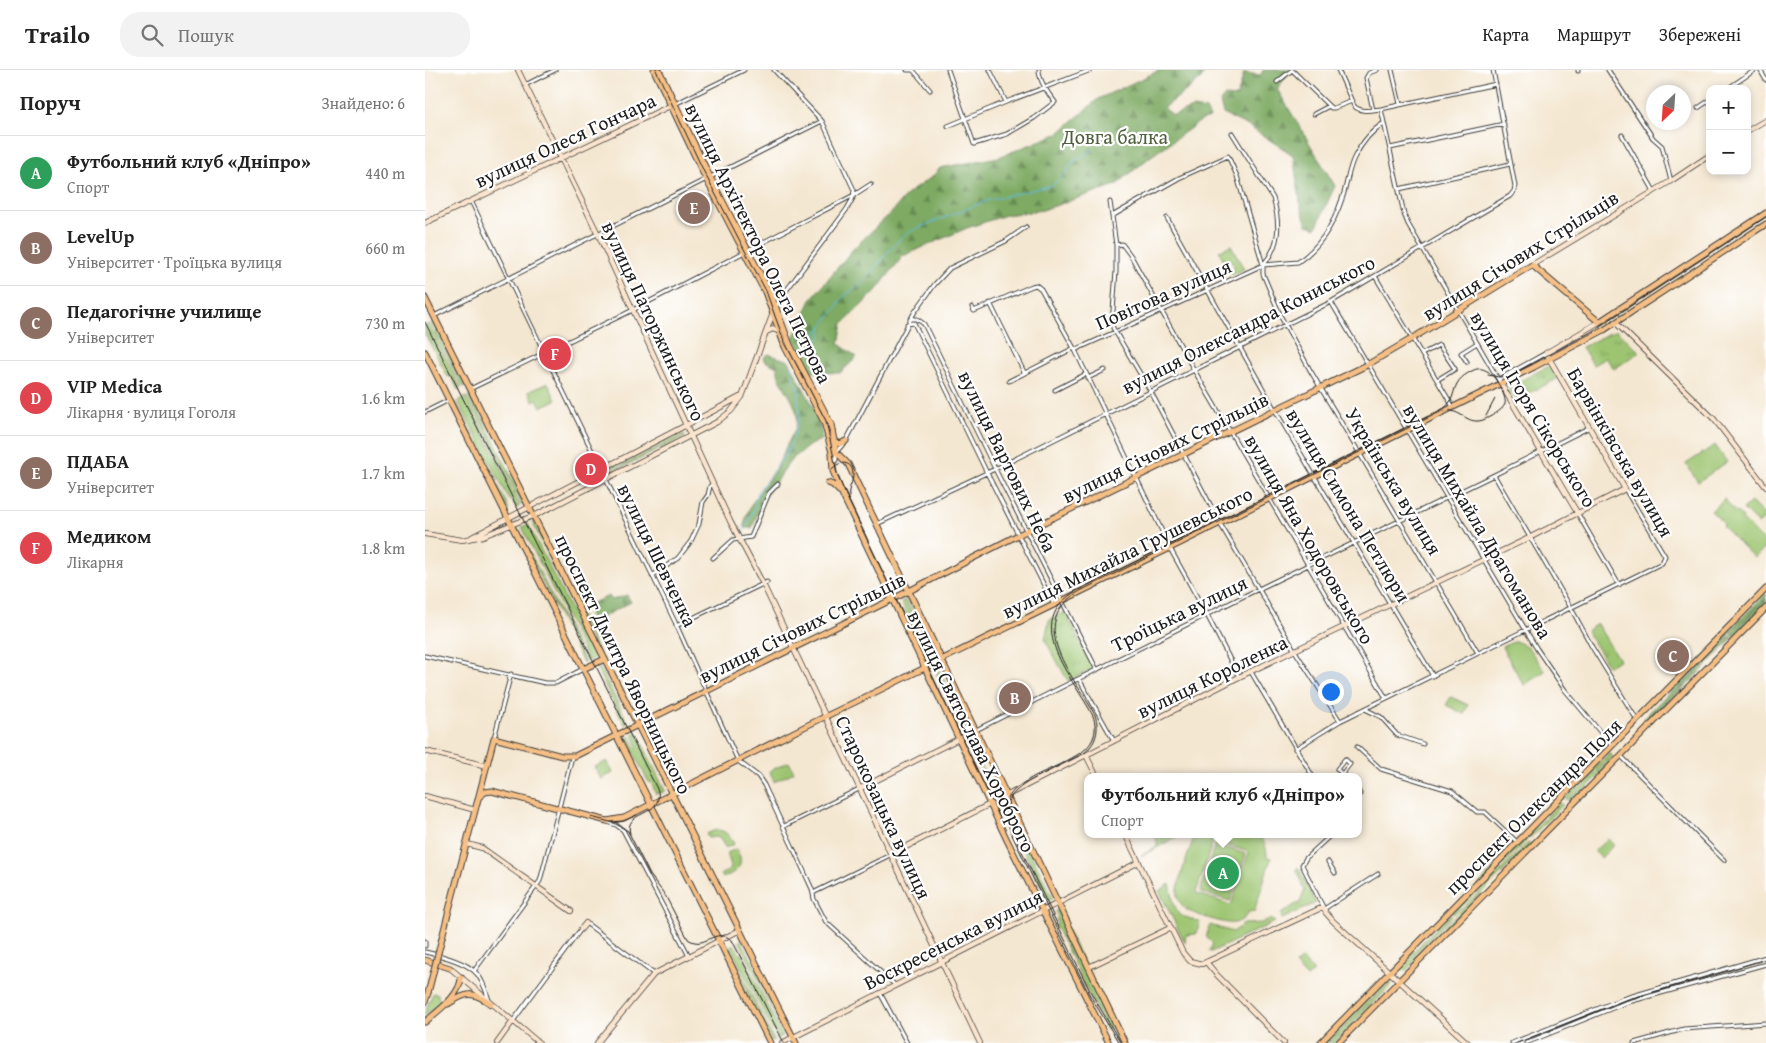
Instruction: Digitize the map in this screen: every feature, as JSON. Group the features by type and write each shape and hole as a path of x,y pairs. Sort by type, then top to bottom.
{"main road":[{"name":"вулиця Архітектора Олега Петрова","path":"654,70 707,177 776,307 794,358"},
{"name":"вулиця Архітектора Олега Петрова","path":"659,70 673,105"},
{"path":"1531,265 1599,322 1766,213"},
{"name":"вулиця Михайла Грушевського","path":"607,821 624,818 942,659 1220,524 1549,359 1615,322 1766,224"},
{"path":"1734,234 1739,242"},
{"name":"вулиця Архітектора Олега Петрова","path":"746,251 765,292 780,332 829,427"},
{"name":"вулиця Січових Стрільців","path":"571,757 909,591 1025,531 1367,365 1531,265"},
{"name":"проспект Дмитра Яворницького","path":"425,298 796,1043"},
{"path":"1609,316 1615,322"},
{"name":"проспект Дмитра Яворницького","path":"425,352 770,1043"},
{"name":"вулиця Святослава Хороброго","path":"829,427 835,441 833,467 843,496 991,805 1109,1043"},
{"name":"вулиця Святослава Хороброго","path":"829,427 834,452 846,461 1125,1043"},
{"path":"835,441 839,444 846,442"},
{"path":"828,483 838,489 843,496"},
{"name":"проспект Олександра Поля","path":"1321,1043 1766,589"},
{"name":"проспект Олександра Поля","path":"1339,1043 1766,608"},
{"path":"583,669 605,658"},
{"path":"1638,721 1645,732"},
{"path":"425,1002 494,738 571,757"},
{"path":"1612,747 1621,756"},
{"path":"484,776 485,783 492,791"},
{"path":"478,799 485,792 492,791 607,821"},
{"path":"425,960 450,968"},
{"path":"425,1022 456,992 460,985 461,976"},
{"path":"439,1010 468,994 490,1002"}],"street":[{"name":"вулиця Паторжинського","path":"518,70 561,157 713,484 740,540 765,583"},
{"path":"525,85 555,70"},
{"name":"вулиця Олеся Гончара","path":"425,223 744,70"},
{"path":"425,534 451,539 469,539 483,536 534,516 691,436 725,417 734,409 742,397 780,299 847,210 854,195 854,190 846,170 822,120 774,70"},
{"path":"907,70 913,70 930,90"},
{"path":"948,70 975,144 1007,134 1035,118 1055,102 1039,74 1039,70"},
{"path":"990,70 1006,102"},
{"path":"948,126 1091,70"},
{"path":"1277,82 1292,70 1329,106 1334,108 1352,101"},
{"path":"1339,70 1352,101 1358,109 1381,109 1496,84"},
{"path":"1373,110 1366,78 1369,73 1377,70"},
{"path":"1392,70 1400,104"},
{"name":"вулиця Олександра Кониського","path":"877,524 987,473 1331,302 1510,196 1515,186 1493,70"},
{"path":"1608,70 1653,138 1662,146 1671,181"},
{"path":"1733,85 1755,70"},
{"path":"1759,70 1766,80"},
{"path":"1698,108 1706,103"},
{"path":"1314,114 1329,106"},
{"name":"вулиця Ігоря Сікорського","path":"1381,109 1408,224 1619,585"},
{"path":"434,316 822,120"},
{"path":"1749,130 1766,120"},
{"path":"1263,265 1298,262 1318,243 1331,226 1340,205 1354,158 1371,132 1384,123"},
{"path":"1390,148 1504,124"},
{"path":"1232,133 1273,198 1276,207 1279,221 1277,234 1272,255 1263,265"},
{"path":"1622,135 1654,191"},
{"name":"Українська вулиця","path":"1112,216 1179,178 1228,156 1237,176 1263,265 1263,274 1286,325 1321,388 1478,653"},
{"name":"вулиця Січових Стрільців","path":"1531,265 1671,181 1706,158"},
{"path":"1399,189 1510,164"},
{"path":"470,389 633,310 854,195 871,184"},
{"name":"вулиця Шевченка","path":"471,201 606,479 738,760"},
{"path":"1110,202 1116,244 1112,324 1185,454 1220,524 1295,651 1340,721"},
{"name":"вулиця Симона Петлюри","path":"1167,218 1275,410 1433,676"},
{"path":"833,467 836,460 834,452 846,442 907,324 947,271 1006,240 1026,227"},
{"name":"вулиця Яна Ходоровського","path":"1116,244 1122,244 1128,251 1194,370 1307,565 1387,698"},
{"name":"Повітова вулиця","path":"1009,381 1074,349 1161,312 1263,265"},
{"path":"1375,276 1453,408"},
{"path":"972,307 974,311 1029,286 1036,286 1041,289 1074,349 1170,548 1239,677"},
{"name":"вулиця Михайла Драгоманова","path":"1331,302 1525,630 1565,690 1612,747"},
{"path":"991,303 1024,372"},
{"path":"910,319 920,320"},
{"path":"907,324 920,320"},
{"name":"вулиця Вартових Неба","path":"920,320 924,324 1025,531 1097,670"},
{"name":"вулиця Михайла Грушевського","path":"1500,382 1599,322"},
{"path":"1615,322 1714,419 1766,487"},
{"name":"вулиця Вартових Неба","path":"914,323 1054,605"},
{"path":"766,332 773,329 780,332"},
{"path":"1467,362 1461,353 1477,343"},
{"path":"1422,354 1439,345 1455,369 1437,380"},
{"name":"Барвінківська вулиця","path":"1546,353 1588,428 1664,555 1664,560 1659,565 1619,585"},
{"path":"1055,390 1105,370"},
{"path":"469,539 529,506 742,397"},
{"path":"425,412 449,400"},
{"name":"Троїцька вулиця","path":"783,826 859,790 1307,565 1401,521 1588,428"},
{"path":"836,460 846,461"},
{"path":"1494,475 1638,721"},
{"path":"652,576 678,558 691,541 699,524 703,502 708,495 710,486 713,484"},
{"path":"713,558 733,540 751,537 769,493 778,484"},
{"name":"вулиця Короленка","path":"813,893 991,805 1239,677 1345,628 1625,489"},
{"path":"676,626 765,583"},
{"name":"Старокозацька вулиця","path":"765,583 792,648 979,1043"},
{"path":"1295,749 1340,721 1619,585"},
{"path":"425,656 545,683 555,683 583,669"},
{"path":"1251,672 1310,773"},
{"path":"494,738 511,674"},
{"path":"1079,679 1115,741"},
{"path":"1364,709 1381,717 1397,735 1423,744"},
{"path":"1357,747 1381,769 1452,791 1477,812 1485,812 1517,843"},
{"path":"425,751 487,766"},
{"path":"1086,756 1095,773"},
{"path":"1621,756 1724,860"},
{"path":"474,971 540,882 571,757"},
{"path":"738,760 761,780 828,925 895,985"},
{"path":"425,796 475,810"},
{"path":"607,821 623,830 689,956"},
{"path":"1127,838 1170,928 1186,958 1193,963 1204,963 1319,909 1324,909 1378,874"},
{"path":"1328,838 1306,858 1302,865 1329,917 1468,1043"},
{"path":"467,844 482,848 571,911"},
{"name":"Воскресенська вулиця","path":"782,1043 1139,862"},
{"path":"1328,862 1335,873"},
{"path":"497,1043 586,924 654,974"},
{"path":"1089,967 1170,928"},
{"path":"597,1043 654,974 740,930"},
{"path":"425,941 425,946"},
{"path":"425,952 447,958 474,971 490,1002"},
{"path":"1513,1043 1622,999 1766,956"},
{"path":"1204,963 1284,1043"},
{"path":"1526,1043 1625,1003 1766,964"},
{"path":"450,968 539,1043"},
{"path":"880,992 907,1043"},
{"path":"1634,1043 1683,1029 1716,1025 1750,1025 1766,1022"}],"green space":[{"name":"Довга балка","path":"1160,70 1206,70 1201,79 1164,108 1173,115 1192,108 1206,110 1210,118 1202,120 1150,157 1116,185 1043,210 1006,215 967,228 903,256 875,292 843,324 839,344 857,357 840,373 811,372 793,338 812,298 854,248 893,211 907,194 933,176 940,168 999,157 1059,133 1098,99"},
{"path":"1263,70 1291,70 1277,89 1335,186 1316,228 1307,225 1301,208 1293,155 1248,126 1223,114 1220,102 1225,96 1237,97 1244,73 1261,75"},
{"path":"1231,245 1244,269 1232,275 1229,270 1235,266 1230,260 1224,261 1219,251"},
{"path":"435,321 466,386 463,387 431,323"},
{"path":"429,324 461,388 458,390 451,376 448,377 425,334 425,326"},
{"path":"1616,330 1640,352 1614,369 1606,358 1593,365 1582,347"},
{"path":"768,354 789,361 819,417 822,439 810,445 791,460 764,498 752,528 745,528 747,513 751,505 778,464 796,428 797,419 793,403 781,381 777,367 765,361 764,357"},
{"path":"1549,366 1557,379 1517,399 1510,394 1510,386"},
{"path":"548,383 556,400 541,407 537,399 533,401 529,391"},
{"path":"471,394 525,504 522,505 468,396"},
{"path":"466,397 520,506 516,508 512,500 510,501 458,401"},
{"path":"456,402 506,502 509,510 507,511 453,403"},
{"path":"682,430 683,432 609,470 608,468"},
{"path":"684,434 685,437 610,472"},
{"path":"1715,445 1727,462 1698,482 1686,464"},
{"path":"1724,499 1766,543 1766,547 1754,558 1722,526 1724,524 1711,511"},
{"path":"1751,502 1766,517 1758,524 1743,509"},
{"path":"534,521 600,655 598,656 532,522"},
{"path":"528,524 595,658 588,661 522,527"},
{"path":"518,529 585,662 583,663 516,530"},
{"path":"1766,593 1766,598 1731,633 1729,631"},
{"path":"627,595 631,602 602,617 602,620 594,624 585,606 609,596 612,600"},
{"path":"910,597 937,655 934,657 907,599"},
{"path":"1766,599 1766,604 1735,637 1732,634"},
{"path":"905,600 933,658 929,659 923,647 921,648 906,618 908,617 901,602"},
{"path":"1065,612 1094,668 1068,681 1045,640 1049,620"},
{"path":"1597,624 1619,660 1608,666 1586,631"},
{"path":"1727,633 1730,635 1646,721 1644,718"},
{"path":"1731,636 1733,638 1649,724 1647,721"},
{"path":"1515,641 1527,646 1545,671 1524,685 1502,647"},
{"path":"600,668 628,723 625,725 597,670"},
{"path":"938,668 967,729 963,731 935,670"},
{"path":"1451,697 1468,705 1464,714 1446,705"},
{"path":"637,732 665,791 661,793 656,794 651,782 649,783 626,738 630,736 636,748 638,747 633,734"},
{"path":"971,738 984,764 981,766 993,795 966,741"},
{"path":"1609,753 1612,755 1567,800 1565,798"},
{"path":"1613,756 1615,759 1571,804 1568,801"},
{"path":"607,761 613,773 601,779 595,767"},
{"path":"789,762 794,772 774,782 769,771"},
{"path":"1560,802 1563,805 1530,838 1528,836"},
{"path":"1017,824 1053,899 1048,901 1012,826"},
{"path":"716,830 727,834 734,844 725,848 717,837 708,838 706,834"},
{"path":"1156,838 1175,838 1141,856 1157,846"},
{"path":"1194,838 1261,838 1266,847 1267,857 1271,858 1254,912 1250,911 1242,920 1235,923 1218,921 1187,910 1178,897 1181,876","holes":["1213,841 1249,852 1231,905 1196,893"]},
{"path":"1525,838 1527,840 1454,914 1451,912"},
{"path":"1608,839 1614,845 1601,858 1594,851"},
{"path":"1529,842 1531,844 1457,918 1455,916"},
{"path":"1215,844 1246,854 1230,901 1200,892"},
{"path":"736,849 740,859 739,867 733,873 723,878 721,874 730,870 731,866 727,853"},
{"path":"1298,867 1316,903 1282,919 1281,914 1299,904 1305,888 1302,886 1296,869"},
{"path":"1170,884 1174,904 1179,915 1200,922 1196,934 1186,935 1185,943 1159,891"},
{"path":"1058,910 1114,1027 1107,1030 1055,925 1058,923 1056,919 1058,917 1055,911"},
{"path":"1450,914 1452,916 1401,968 1399,966"},
{"path":"1454,917 1456,919 1405,972 1402,969"},
{"path":"1272,919 1275,922 1211,952 1209,951 1213,944 1206,937 1210,925 1233,932 1244,924 1262,923"},
{"path":"742,940 788,1033 785,1034 739,941"},
{"path":"734,944 740,954 742,954 783,1036 778,1038 775,1031 773,1031 730,946"},
{"path":"728,947 774,1040 771,1041 725,949"},
{"path":"1302,959 1314,972 1307,978 1295,965"},
{"path":"1386,979 1389,981 1328,1043 1324,1043"},
{"path":"1390,982 1392,984 1335,1043 1330,1043"},
{"path":"433,993 438,994 442,1001 425,1016 425,1012"}],"waterway":[{"path":"814,347 812,339 843,297 862,283 904,235 989,200 1053,185 1066,173 1073,162 1093,150"},
{"path":"814,346 822,336 820,326"},
{"path":"743,533 754,509 757,493 787,452 793,439 800,414 798,398 800,392 794,380 792,365"}],"tram line":[{"path":"656,70 705,174 766,291 784,341 826,421 838,477 1003,824"},
{"path":"1488,375 1509,376 1591,332 1766,217"},
{"path":"425,322 658,791 658,800 655,806 632,821 629,826 630,834"},
{"path":"1119,1043 1088,992 1013,837 1006,815 1008,799 1018,787 1082,752 1094,736 1093,716 1056,651 1052,634 1053,618 1061,603 1078,590 1443,409 1451,400 1459,380 1474,370 1481,369 1487,371 1493,376 1499,386 1504,396 1505,404 1499,411 1483,420 1472,420 1452,411 1440,412 1080,591 1063,604 1055,619 1054,635 1066,668 1095,715 1096,736 1091,746 1083,754 1032,780 1017,790 1008,803 1008,820 1090,991 1121,1043"},
{"path":"1486,416 1495,399"},
{"path":"832,469 841,463 847,464 852,469 853,476 849,497"},
{"path":"611,822 623,821 637,815"},
{"path":"591,817 614,823 628,831 650,875 665,895 688,939 700,942 726,936 732,940 784,1043"},
{"path":"1517,1043 1625,1000 1766,959"}],"place":[{"name":"ПДАБА","path":"694,208"},
{"name":"Медиком","path":"555,354"},
{"name":"VIP Medica","path":"591,469"},
{"name":"Педагогічне училище","path":"1673,656"},
{"name":"LevelUp","path":"1015,698"},
{"name":"Футбольний клуб «Дніпро»","path":"1223,873"}]}
